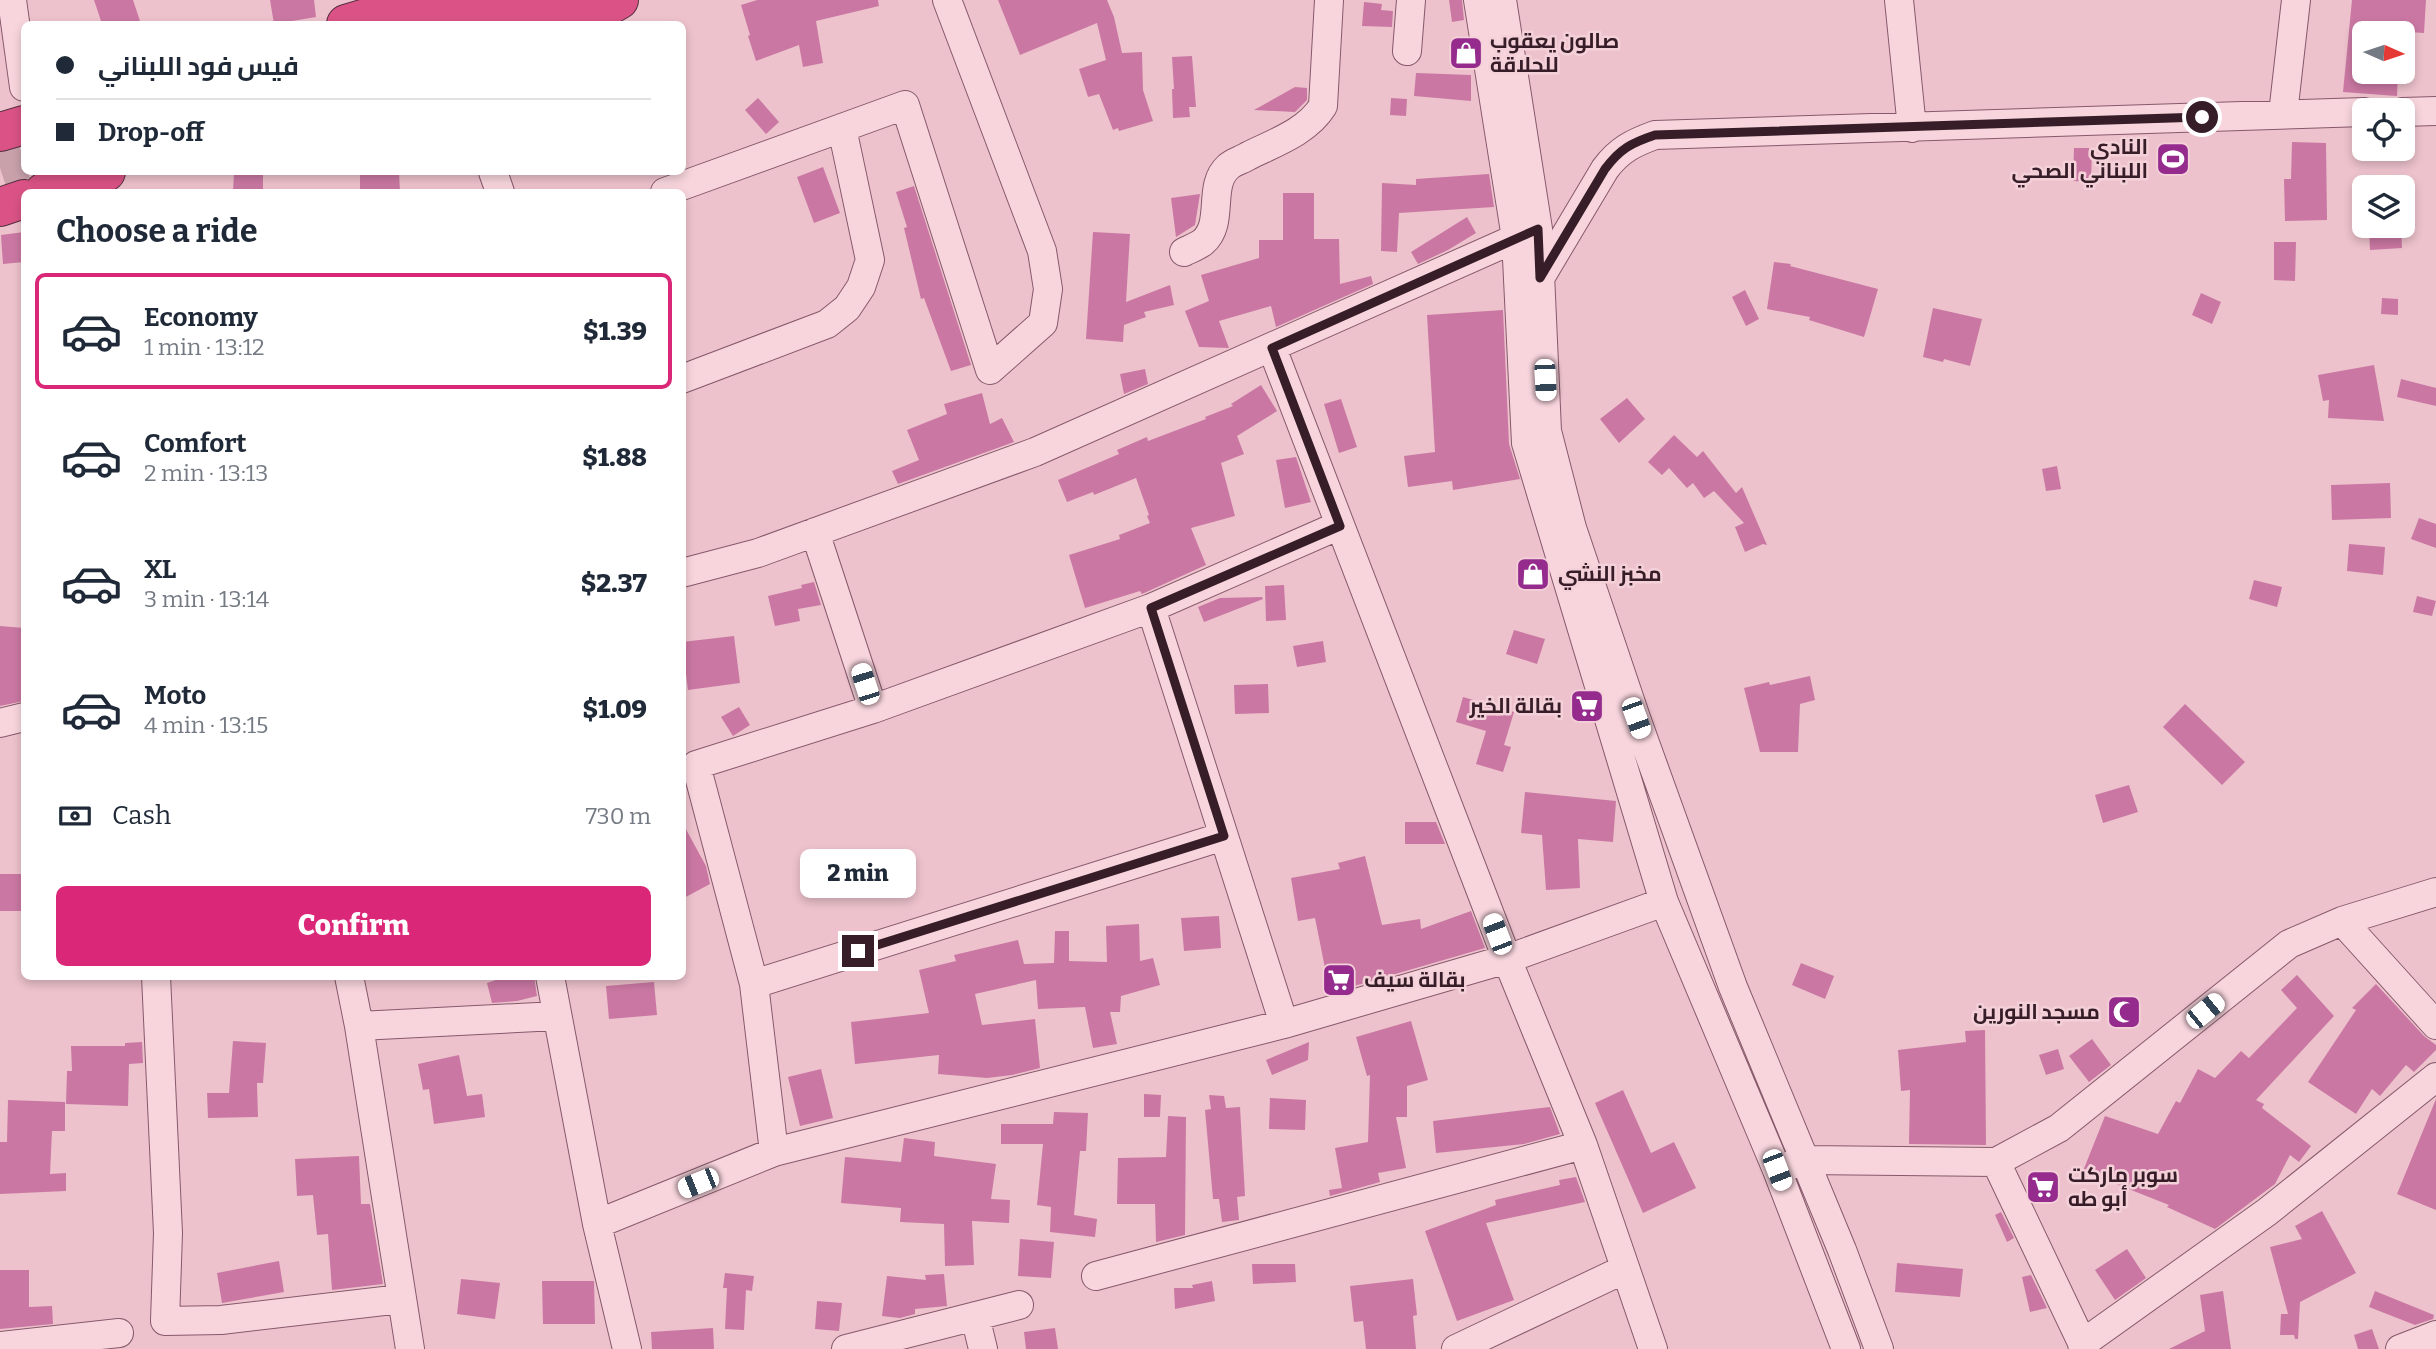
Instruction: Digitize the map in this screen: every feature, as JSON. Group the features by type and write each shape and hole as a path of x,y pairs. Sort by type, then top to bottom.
{"highway":[{"path":"356,21 425,0"},
{"path":"436,21 497,0"},
{"path":"505,21 570,0"},
{"path":"567,21 605,8 619,0"},
{"path":"0,132 21,126"},
{"path":"58,189 94,181"},
{"path":"0,207 21,200"}],"street":[{"path":"12,0 21,65"},
{"path":"674,189 905,105 990,370 1043,323 1048,289 1042,251 947,0"},
{"path":"1184,252 1208,237 1213,225 1219,181 1228,167 1299,129 1315,118 1323,106 1329,0"},
{"path":"1407,51 1411,0"},
{"path":"1478,0 1527,233 1540,278 1547,431 1572,527 1636,718 1728,974 1842,1250 1879,1349"},
{"path":"1502,0 1527,233 1526,443 1664,902 1777,1170 1846,1349"},
{"path":"1899,0 1912,128"},
{"path":"2283,114 2296,0"},
{"path":"2415,112 2436,111"},
{"path":"1540,278 1617,153 1633,143 1655,135 2352,112"},
{"path":"686,377 827,324 847,308 861,286 870,260 842,128"},
{"path":"686,572 758,553 1035,452 1527,233"},
{"path":"1272,348 1507,959 1583,1145 1653,1349"},
{"path":"774,1152 754,984 689,767 873,709 1151,608 1340,526"},
{"path":"815,532 873,709"},
{"path":"1151,608 1284,1024"},
{"path":"0,723 21,718"},
{"path":"754,984 1224,836"},
{"path":"1777,1170 1805,1160 1996,1162 2059,1128 2288,944 2342,921 2436,892"},
{"path":"597,1224 774,1152 1284,1024 1507,959 1664,902"},
{"path":"2342,921 2436,1025"},
{"path":"156,980 168,1233 165,1321"},
{"path":"350,980 410,1349"},
{"path":"551,980 597,1224 627,1349"},
{"path":"359,1026 557,1016"},
{"path":"1996,1162 2084,1347 2267,1212 2436,1077"},
{"path":"1096,1276 1583,1145"},
{"path":"1456,1349 1625,1269"},
{"path":"0,1346 121,1341 165,1321 221,1320 401,1299"},
{"path":"846,1349 1018,1305"},
{"path":"975,1316 983,1349"},
{"path":"2400,1349 2436,1335"}],"building":[{"path":"94,0 133,0 140,21 101,21"},
{"path":"270,0 314,0 316,17 274,21"},
{"path":"757,0 878,0 879,6 816,21 823,63 803,67 799,45 756,61 741,5"},
{"path":"998,0 1107,0 1114,17 1122,53 1142,52 1143,90 1153,121 1119,131 1118,128 1113,130 1099,94 1088,97 1079,69 1106,60 1097,23 1020,55"},
{"path":"1449,0 1462,0 1464,20 1452,22"},
{"path":"2352,0 2426,0 2424,33 2415,32 2415,21 2352,21 2352,84 2398,84 2397,96 2343,92"},
{"path":"1364,2 1382,4 1381,10 1393,11 1392,27 1362,26"},
{"path":"1192,56 1196,107 1189,107 1190,117 1173,118 1172,57"},
{"path":"1416,73 1471,75 1471,101 1414,96"},
{"path":"1295,87 1307,88 1307,100 1295,112 1254,110"},
{"path":"758,98 779,122 766,134 745,110"},
{"path":"1391,98 1407,99 1406,116 1390,115"},
{"path":"2292,142 2326,143 2327,220 2285,221 2284,179 2291,179"},
{"path":"2074,148 2092,148 2091,182 2073,181"},
{"path":"823,167 840,213 814,223 797,177"},
{"path":"1489,174 1494,207 1399,213 1397,252 1381,251 1382,183 1416,185 1416,179"},
{"path":"234,175 263,175 263,189 233,189"},
{"path":"360,175 399,175 400,189 360,189"},
{"path":"914,186 971,365 951,371 924,298 921,299 904,228 907,227 896,192"},
{"path":"1283,193 1314,193 1314,239 1339,239 1340,284 1371,276 1373,284 1276,327 1271,306 1219,321 1229,348 1199,347 1185,311 1209,301 1201,275 1259,258 1259,240 1283,240"},
{"path":"1200,194 1195,225 1176,237 1171,198"},
{"path":"1467,217 1476,233 1418,264 1411,252"},
{"path":"21,232 21,262 3,264 1,235"},
{"path":"1093,232 1130,234 1126,302 1170,285 1174,305 1144,312 1146,317 1124,325 1123,342 1086,339"},
{"path":"2370,238 2402,238 2402,248 2370,250"},
{"path":"2274,242 2296,242 2295,281 2274,280"},
{"path":"1774,262 1791,264 1790,266 1878,289 1864,337 1809,320 1810,317 1767,309"},
{"path":"1745,290 1759,319 1746,326 1732,297"},
{"path":"2201,293 2221,302 2212,324 2192,315"},
{"path":"2382,298 2398,299 2398,315 2381,314"},
{"path":"1933,308 1982,319 1970,366 1923,357"},
{"path":"1503,310 1509,444 1520,479 1453,490 1452,481 1408,487 1404,456 1435,452 1427,315"},
{"path":"2374,365 2384,421 2328,418 2329,400 2323,401 2318,375"},
{"path":"1145,369 1148,384 1124,394 1120,374"},
{"path":"2401,379 2436,388 2436,406 2397,397"},
{"path":"1261,385 1277,411 1237,436 1244,454 1221,463 1235,516 1191,528 1206,565 1142,594 1140,591 1085,608 1069,555 1120,539 1119,535 1150,523 1147,516 1149,515 1136,478 1094,495 1093,492 1067,502 1058,480 1119,454 1117,450 1147,437 1148,441 1206,419 1205,417 1233,406 1231,404"},
{"path":"982,393 990,424 1002,418 1014,442 898,484 892,471 919,460 907,430 947,414 944,404"},
{"path":"1627,398 1645,419 1619,443 1600,419"},
{"path":"1341,399 1357,447 1339,453 1324,404"},
{"path":"1674,435 1697,457 1703,451 1736,493 1742,487 1767,545 1763,544 1745,552 1735,527 1744,523 1714,491 1704,498 1693,483 1687,488 1669,468 1662,475 1648,462"},
{"path":"1296,457 1311,502 1285,508 1276,460"},
{"path":"2057,466 2061,489 2046,491 2042,469"},
{"path":"2390,483 2391,518 2332,520 2331,485"},
{"path":"2419,518 2436,524 2436,548 2411,539"},
{"path":"2349,544 2385,547 2383,575 2347,571"},
{"path":"2254,580 2282,587 2277,607 2249,599"},
{"path":"814,582 821,605 798,609 800,621 775,626 768,596 802,588 801,585"},
{"path":"1284,585 1286,620 1266,621 1265,586"},
{"path":"2417,596 2436,601 2432,616 2413,612"},
{"path":"1220,598 1263,599 1204,622 1198,607"},
{"path":"0,626 21,628 21,702 0,706"},
{"path":"1514,630 1545,639 1537,664 1506,654"},
{"path":"734,636 740,683 688,690 686,642"},
{"path":"1323,641 1326,662 1297,667 1293,646"},
{"path":"1810,676 1815,700 1800,704 1798,752 1760,752 1744,688"},
{"path":"1268,684 1269,713 1235,714 1234,685"},
{"path":"1463,697 1514,712 1504,745 1511,747 1503,772 1476,764 1486,731 1456,722"},
{"path":"2185,704 2245,762 2222,785 2163,727"},
{"path":"739,707 750,725 733,736 721,717"},
{"path":"2129,785 2138,812 2103,823 2095,795"},
{"path":"1525,792 1616,801 1613,842 1578,839 1580,888 1546,890 1542,835 1521,833"},
{"path":"1405,822 1436,822 1445,844 1405,844"},
{"path":"686,829 706,866 710,884 686,897"},
{"path":"1365,856 1382,925 1420,919 1421,929 1471,911 1485,948 1330,993 1315,918 1298,921 1291,878 1340,869 1338,863"},
{"path":"0,874 21,874 21,911 0,911"},
{"path":"1219,916 1221,948 1184,951 1181,918"},
{"path":"1139,924 1140,961 1153,958 1160,985 1121,996 1120,1012 1110,1012 1117,1044 1093,1048 1085,1007 1038,1009 1036,980 975,994 982,1025 1035,1019 1040,1068 987,1078 938,1074 939,1055 855,1064 851,1022 929,1013 919,970 956,961 954,955 1018,940 1024,964 1054,963 1055,931 1069,931 1069,961 1107,962 1106,926"},
{"path":"1801,963 1834,976 1825,999 1792,985"},
{"path":"2297,975 2334,1016 2256,1100 2264,1104 2262,1108 2311,1146 2299,1162 2290,1155 2275,1184 2215,1229 2167,1207 2169,1205 2083,1171 2105,1116 2158,1134 2176,1101 2180,1103 2198,1069 2215,1078 2241,1051 2249,1058 2297,1008 2281,990"},
{"path":"496,980 535,980 537,996 492,1003 487,983"},
{"path":"654,982 657,1015 609,1019 606,986"},
{"path":"2376,984 2424,1036 2436,1045 2436,1050 2414,1072 2406,1065 2380,1096 2372,1089 2356,1114 2308,1082 2356,1010 2352,1008"},
{"path":"1411,1021 1428,1080 1407,1086 1407,1117 1396,1117 1406,1168 1378,1173 1380,1182 1330,1196 1329,1190 1342,1188 1335,1148 1368,1142 1370,1075 1367,1076 1356,1037"},
{"path":"1985,1030 1986,1145 1909,1144 1910,1090 1901,1091 1898,1050 1966,1042 1965,1031"},
{"path":"2092,1039 2111,1065 2089,1082 2069,1056"},
{"path":"233,1041 266,1043 263,1083 257,1083 258,1117 208,1118 207,1093 229,1093"},
{"path":"142,1042 143,1063 129,1064 128,1106 66,1104 67,1071 72,1071 71,1046 125,1046 125,1043"},
{"path":"1309,1042 1308,1060 1272,1075 1266,1060"},
{"path":"2058,1049 2064,1069 2046,1075 2039,1055"},
{"path":"459,1055 467,1096 482,1094 485,1117 434,1124 429,1089 423,1090 418,1064"},
{"path":"821,1069 833,1118 800,1126 788,1077"},
{"path":"1623,1090 1651,1153 1674,1142 1696,1188 1643,1213 1595,1103"},
{"path":"1144,1094 1161,1095 1160,1117 1144,1117"},
{"path":"1209,1095 1224,1096 1226,1108 1240,1107 1245,1196 1237,1197 1239,1220 1222,1222 1219,1199 1213,1199 1205,1110 1211,1109"},
{"path":"1270,1098 1306,1100 1305,1130 1269,1129"},
{"path":"2436,1099 2436,1210 2397,1194"},
{"path":"8,1100 65,1102 65,1131 52,1131 50,1174 66,1173 66,1191 0,1194 0,1142 7,1142"},
{"path":"1550,1107 1560,1134 1524,1144 1436,1153 1433,1121"},
{"path":"1054,1112 1088,1113 1086,1151 1080,1151 1074,1215 1097,1219 1095,1237 1050,1232 1051,1207 1037,1205 1043,1144 1001,1144 1001,1124 1053,1124"},
{"path":"1168,1116 1186,1117 1185,1235 1156,1242 1155,1204 1117,1204 1118,1158 1166,1157"},
{"path":"904,1138 935,1142 934,1156 996,1164 991,1199 1010,1200 1009,1223 972,1221 974,1265 945,1266 944,1224 900,1222 901,1208 841,1203 845,1157 901,1162"},
{"path":"359,1156 361,1204 370,1204 383,1284 332,1290 328,1234 317,1235 313,1195 297,1196 295,1159"},
{"path":"1576,1177 1585,1202 1486,1223 1514,1300 1457,1321 1425,1231 1496,1205 1495,1200 1560,1185 1559,1180"},
{"path":"2322,1211 2356,1273 2300,1302 2298,1339 2295,1339 2294,1335 2280,1335 2281,1314 2288,1314 2270,1247 2302,1239 2295,1226"},
{"path":"2001,1212 2014,1238 2007,1242 1995,1215"},
{"path":"1020,1239 1054,1242 1051,1278 1018,1276"},
{"path":"2127,1249 2146,1278 2115,1300 2095,1270"},
{"path":"279,1261 284,1292 222,1303 217,1273"},
{"path":"1897,1263 1963,1269 1960,1297 1895,1292"},
{"path":"1252,1264 1295,1264 1296,1282 1253,1284"},
{"path":"0,1270 29,1270 29,1307 52,1306 53,1324 0,1329"},
{"path":"725,1273 754,1276 752,1291 746,1290 744,1330 725,1329"},
{"path":"944,1274 947,1306 915,1309 915,1314 900,1318 882,1316 887,1276 926,1280 925,1275"},
{"path":"2031,1275 2047,1308 2030,1312 2022,1277"},
{"path":"461,1279 500,1283 495,1319 457,1314"},
{"path":"1413,1279 1417,1315 1413,1316 1416,1349 1366,1349 1363,1321 1354,1322 1350,1286"},
{"path":"542,1281 594,1281 595,1324 543,1324"},
{"path":"1212,1281 1215,1301 1175,1309 1174,1288 1193,1288 1192,1285"},
{"path":"2223,1291 2231,1349 2169,1349 2205,1331 2200,1295"},
{"path":"2375,1291 2434,1315 2433,1319 2415,1325 2369,1307"},
{"path":"817,1301 842,1303 839,1331 815,1329"},
{"path":"713,1328 714,1349 652,1349 651,1332"},
{"path":"1055,1328 1058,1349 1026,1349 1024,1332"},
{"path":"2372,1329 2379,1349 2358,1349 2354,1335"}],"tunnel":[{"path":"0,168 21,161"}],"place":[{"name":"صالون يعقوب للحلاقة","path":"1466,53"},
{"name":"النادي اللبناني الصحي","path":"2173,159"},
{"name":"مخبز النشي","path":"1533,574"},
{"name":"بقالة الخير","path":"1587,706"},
{"name":"بقالة سيف","path":"1339,980"},
{"name":"مسجد النورين","path":"2124,1012"},
{"name":"سوبر ماركت أبو طه","path":"2043,1187"}],"route":[{"path":"858,951 1224,836 1151,608 1340,526 1272,348 1538,229 1540,278 1617,153 1633,143 1655,135 1935,128 2202,117"}]}
